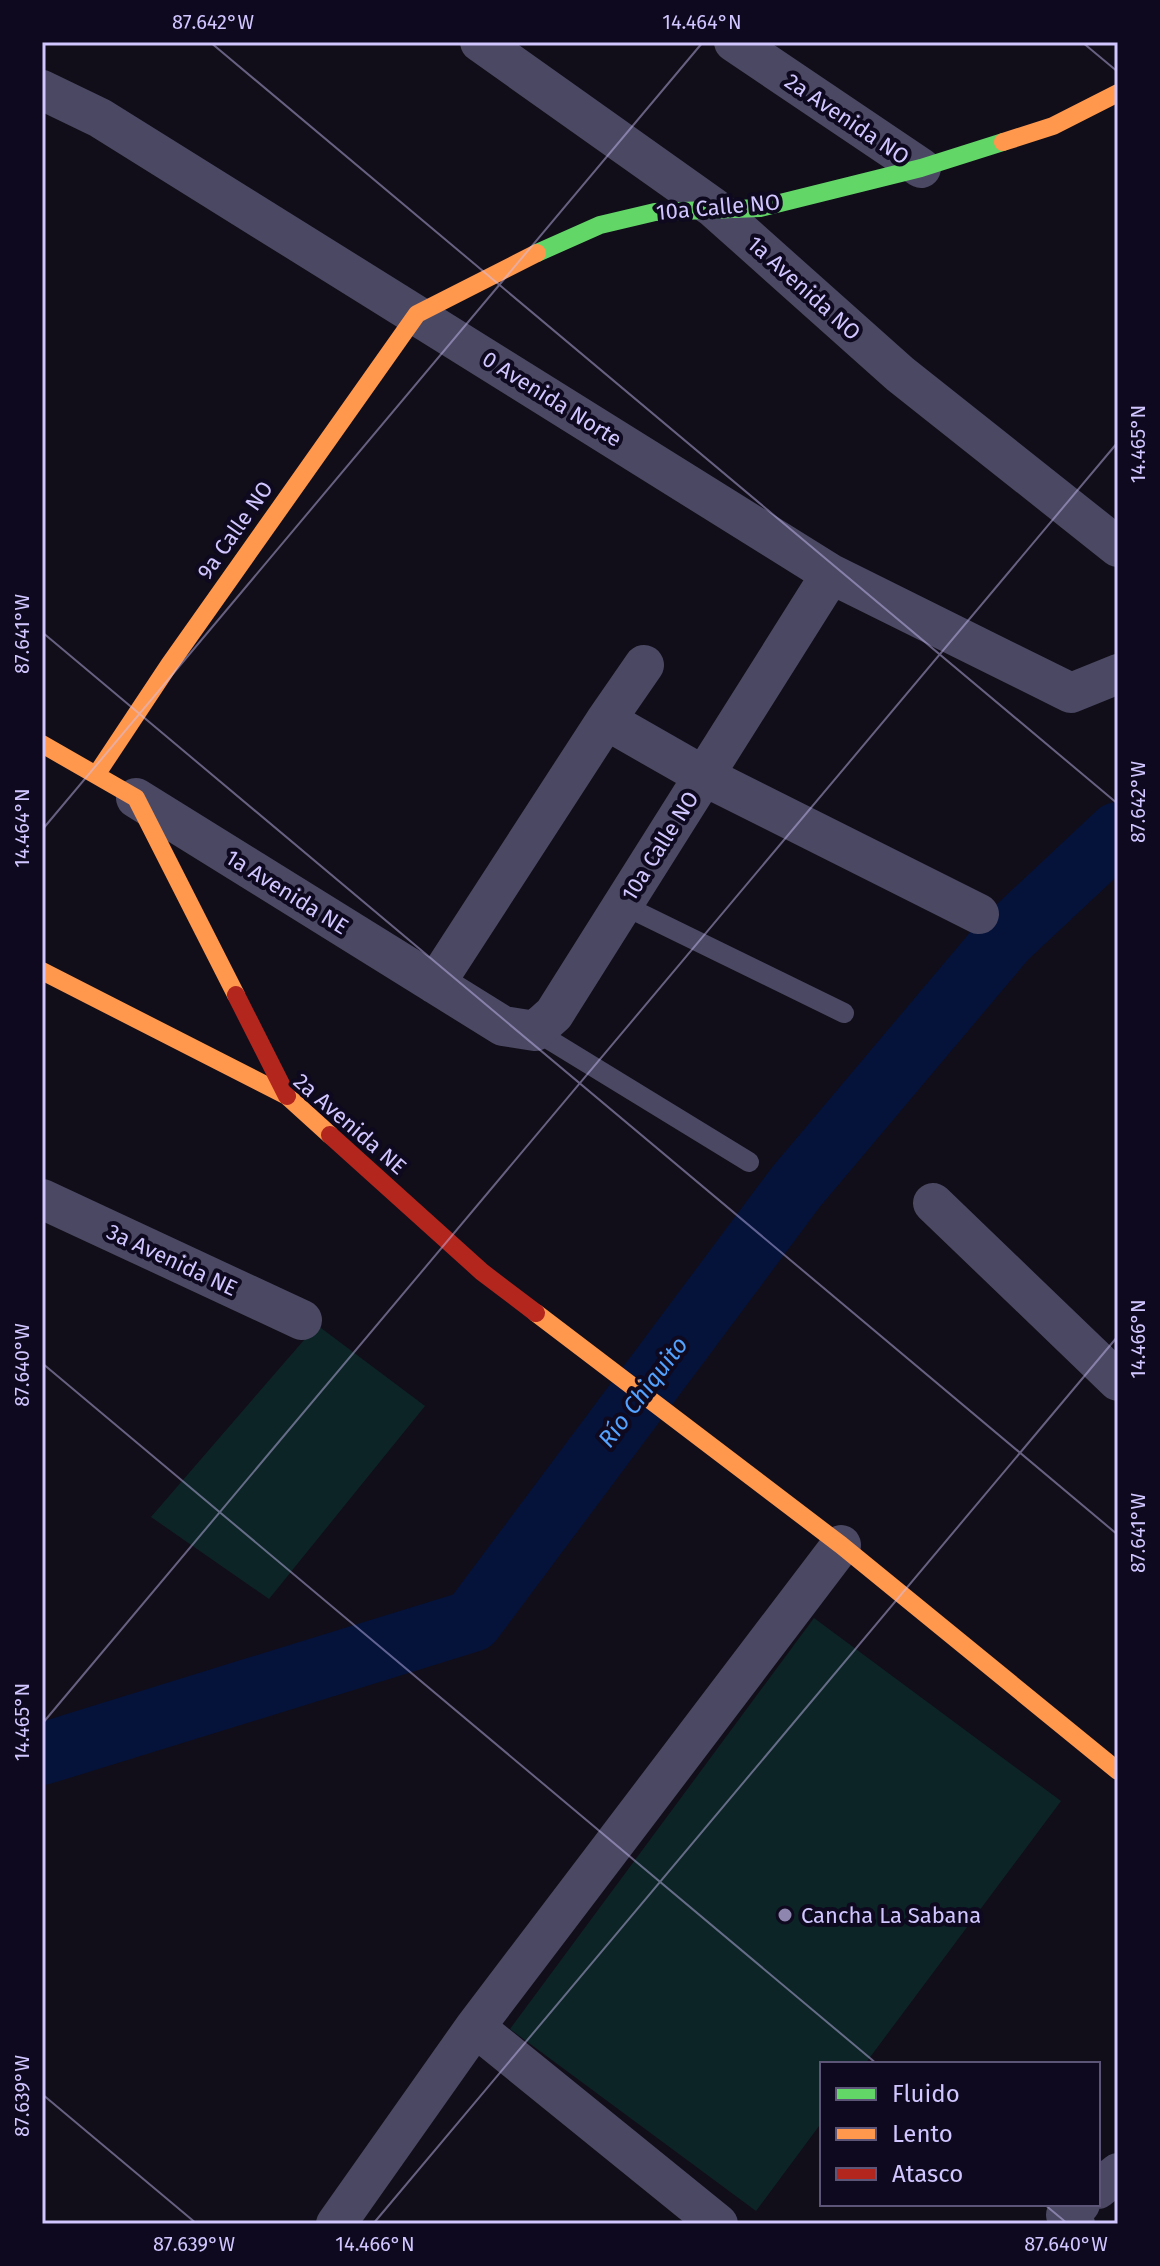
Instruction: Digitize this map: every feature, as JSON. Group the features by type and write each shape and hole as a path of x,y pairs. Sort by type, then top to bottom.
{"street":[{"name":"1a Avenida NO","path":"480,42 714,208 900,374 1118,547"},
{"name":"2a Avenida NO","path":"734,42 921,168"},
{"name":"0 Avenida Norte","path":"42,90 100,118 831,574 1071,693 1118,674"},
{"name":"10a Calle NO","path":"417,314 510,265 600,225 655,212 760,208 921,168 1053,126 1118,93"},
{"name":"9a Calle NO","path":"96,775 169,665 417,314"},
{"name":"10a Calle NO","path":"535,1031 554,1014 831,574"},
{"path":"435,984 644,665"},
{"path":"606,720 704,776 979,914"},
{"name":"1a Avenida NE","path":"42,744 136,798 503,1026 535,1031"},
{"path":"136,798 287,1096"},
{"name":"2a Avenida NE","path":"42,971 287,1096 482,1272 841,1545 1118,1771"},
{"name":"3a Avenida NE","path":"42,1199 302,1320"},
{"path":"933,1203 1118,1381"},
{"path":"336,2224 475,2027 841,1545"},
{"path":"475,2027 718,2224"},
{"path":"1100,2187 1118,2173"},
{"path":"1075,2224 1066,2215 1077,2206"}],"lane":[{"path":"623,905 844,1013"},
{"path":"535,1031 749,1162"}],"green space":[{"path":"317,1325 425,1406 269,1599 151,1517"},
{"name":"Cancha La Sabana","path":"814,1618 1061,1801 866,2062 820,2062 820,2125 756,2211 510,2029"}],"waterway":[{"name":"Río Chiquito","path":"42,1754 472,1621 796,1187 1005,939 1118,833"}],"traffic: fast":[{"path":"537,253 600,225 655,212 760,208 921,168 1003,142"}],"traffic: slow":[{"path":"1003,142 1053,126 1118,93"},
{"path":"96,775 169,665 417,314 537,253"},
{"path":"42,744 136,798 236,995"},
{"path":"42,971 287,1096 330,1135"},
{"path":"536,1313 841,1545 1118,1771"}],"traffic: jam":[{"path":"236,995 287,1096"},
{"path":"330,1135 482,1272 536,1313"}],"place":[{"name":"Cancha La Sabana","path":"785,1915"}]}
